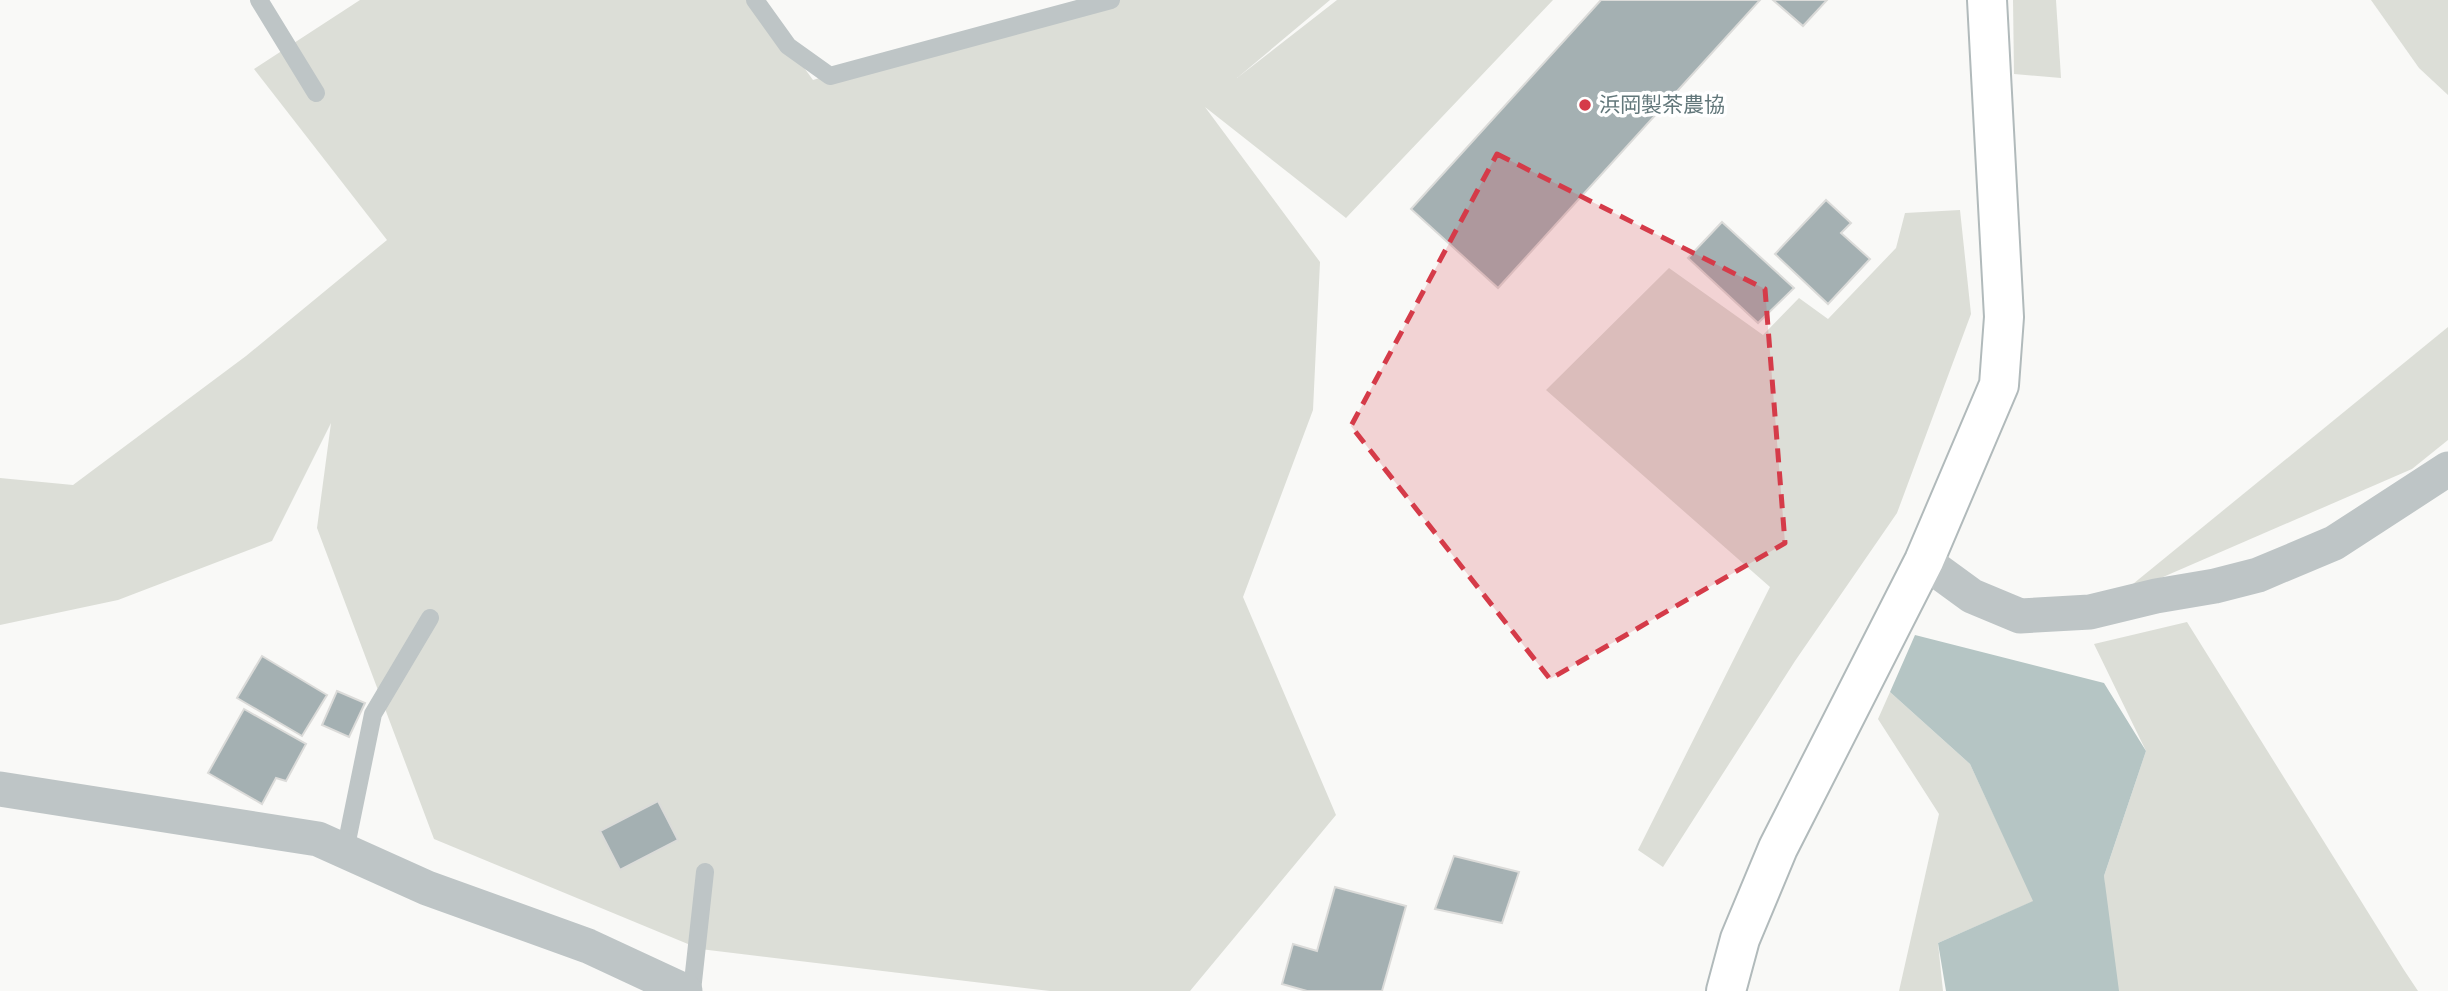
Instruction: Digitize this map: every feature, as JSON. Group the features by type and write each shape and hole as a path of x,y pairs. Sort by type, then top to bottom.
{"street":[{"path":"1726,991 1740,939 1778,848 1924,561 1999,385 2004,317 1987,0"},
{"path":"1924,561 1972,596 2021,615 2090,612 2258,575 2334,543 2448,469"},
{"path":"0,789 318,839 427,888 588,946 685,991"}],"lane":[{"path":"259,0 316,93"},
{"path":"755,0 788,46 830,76 1111,0"},
{"path":"345,851 373,714 430,618"},
{"path":"692,991 705,872"}],"highlighted area":[{"path":"1497,154 1765,289 1785,543 1550,679 1351,426"}],"shaded area":[{"path":"360,0 755,0 813,80 1078,0 1330,0 1237,78 1337,0 1553,0 1346,218 1205,107 1320,262 1313,410 1243,597 1336,815 1190,991 1050,991 700,949 434,839 317,528 331,423 272,541 118,600 0,625 0,478 73,485 246,356 387,240 254,69"},
{"path":"2013,0 2056,0 2061,78 2014,74"},
{"path":"2371,0 2448,0 2448,95 2419,68"},
{"path":"1960,210 1971,314 1897,513 1795,661 1663,867 1638,850 1770,587 1546,390 1669,268 1763,335 1799,298 1828,319 1896,248 1905,213"},
{"path":"2448,327 2448,440 2412,469 2117,597"},
{"path":"2187,622 2418,991 2110,991 2104,876 2146,751 2094,644"},
{"path":"1915,635 2104,683 2146,751 2104,876 2119,991 1946,991 1938,943 2033,901 1970,764 1890,692"},
{"path":"1890,692 1970,764 2034,901 1938,943 1943,991 1899,991 1939,814 1878,719"}],"building":[{"name":"浜岡製茶農協","path":"1601,0 1760,0 1498,288 1411,209"},
{"path":"1773,0 1827,0 1803,26"},
{"path":"1826,200 1851,223 1841,233 1870,259 1828,304 1775,254"},
{"path":"1722,222 1794,288 1758,323 1688,258"},
{"path":"262,656 327,695 302,736 237,698"},
{"path":"337,691 365,703 349,737 322,725"},
{"path":"244,709 306,744 286,781 276,778 262,804 208,773"},
{"path":"658,801 678,840 620,870 600,831"},
{"path":"1454,856 1519,872 1502,923 1435,909"},
{"path":"1335,887 1406,906 1382,991 1307,991 1282,984 1293,944 1317,951"}],"place":[{"name":"浜岡製茶農協","path":"1585,105"}]}
